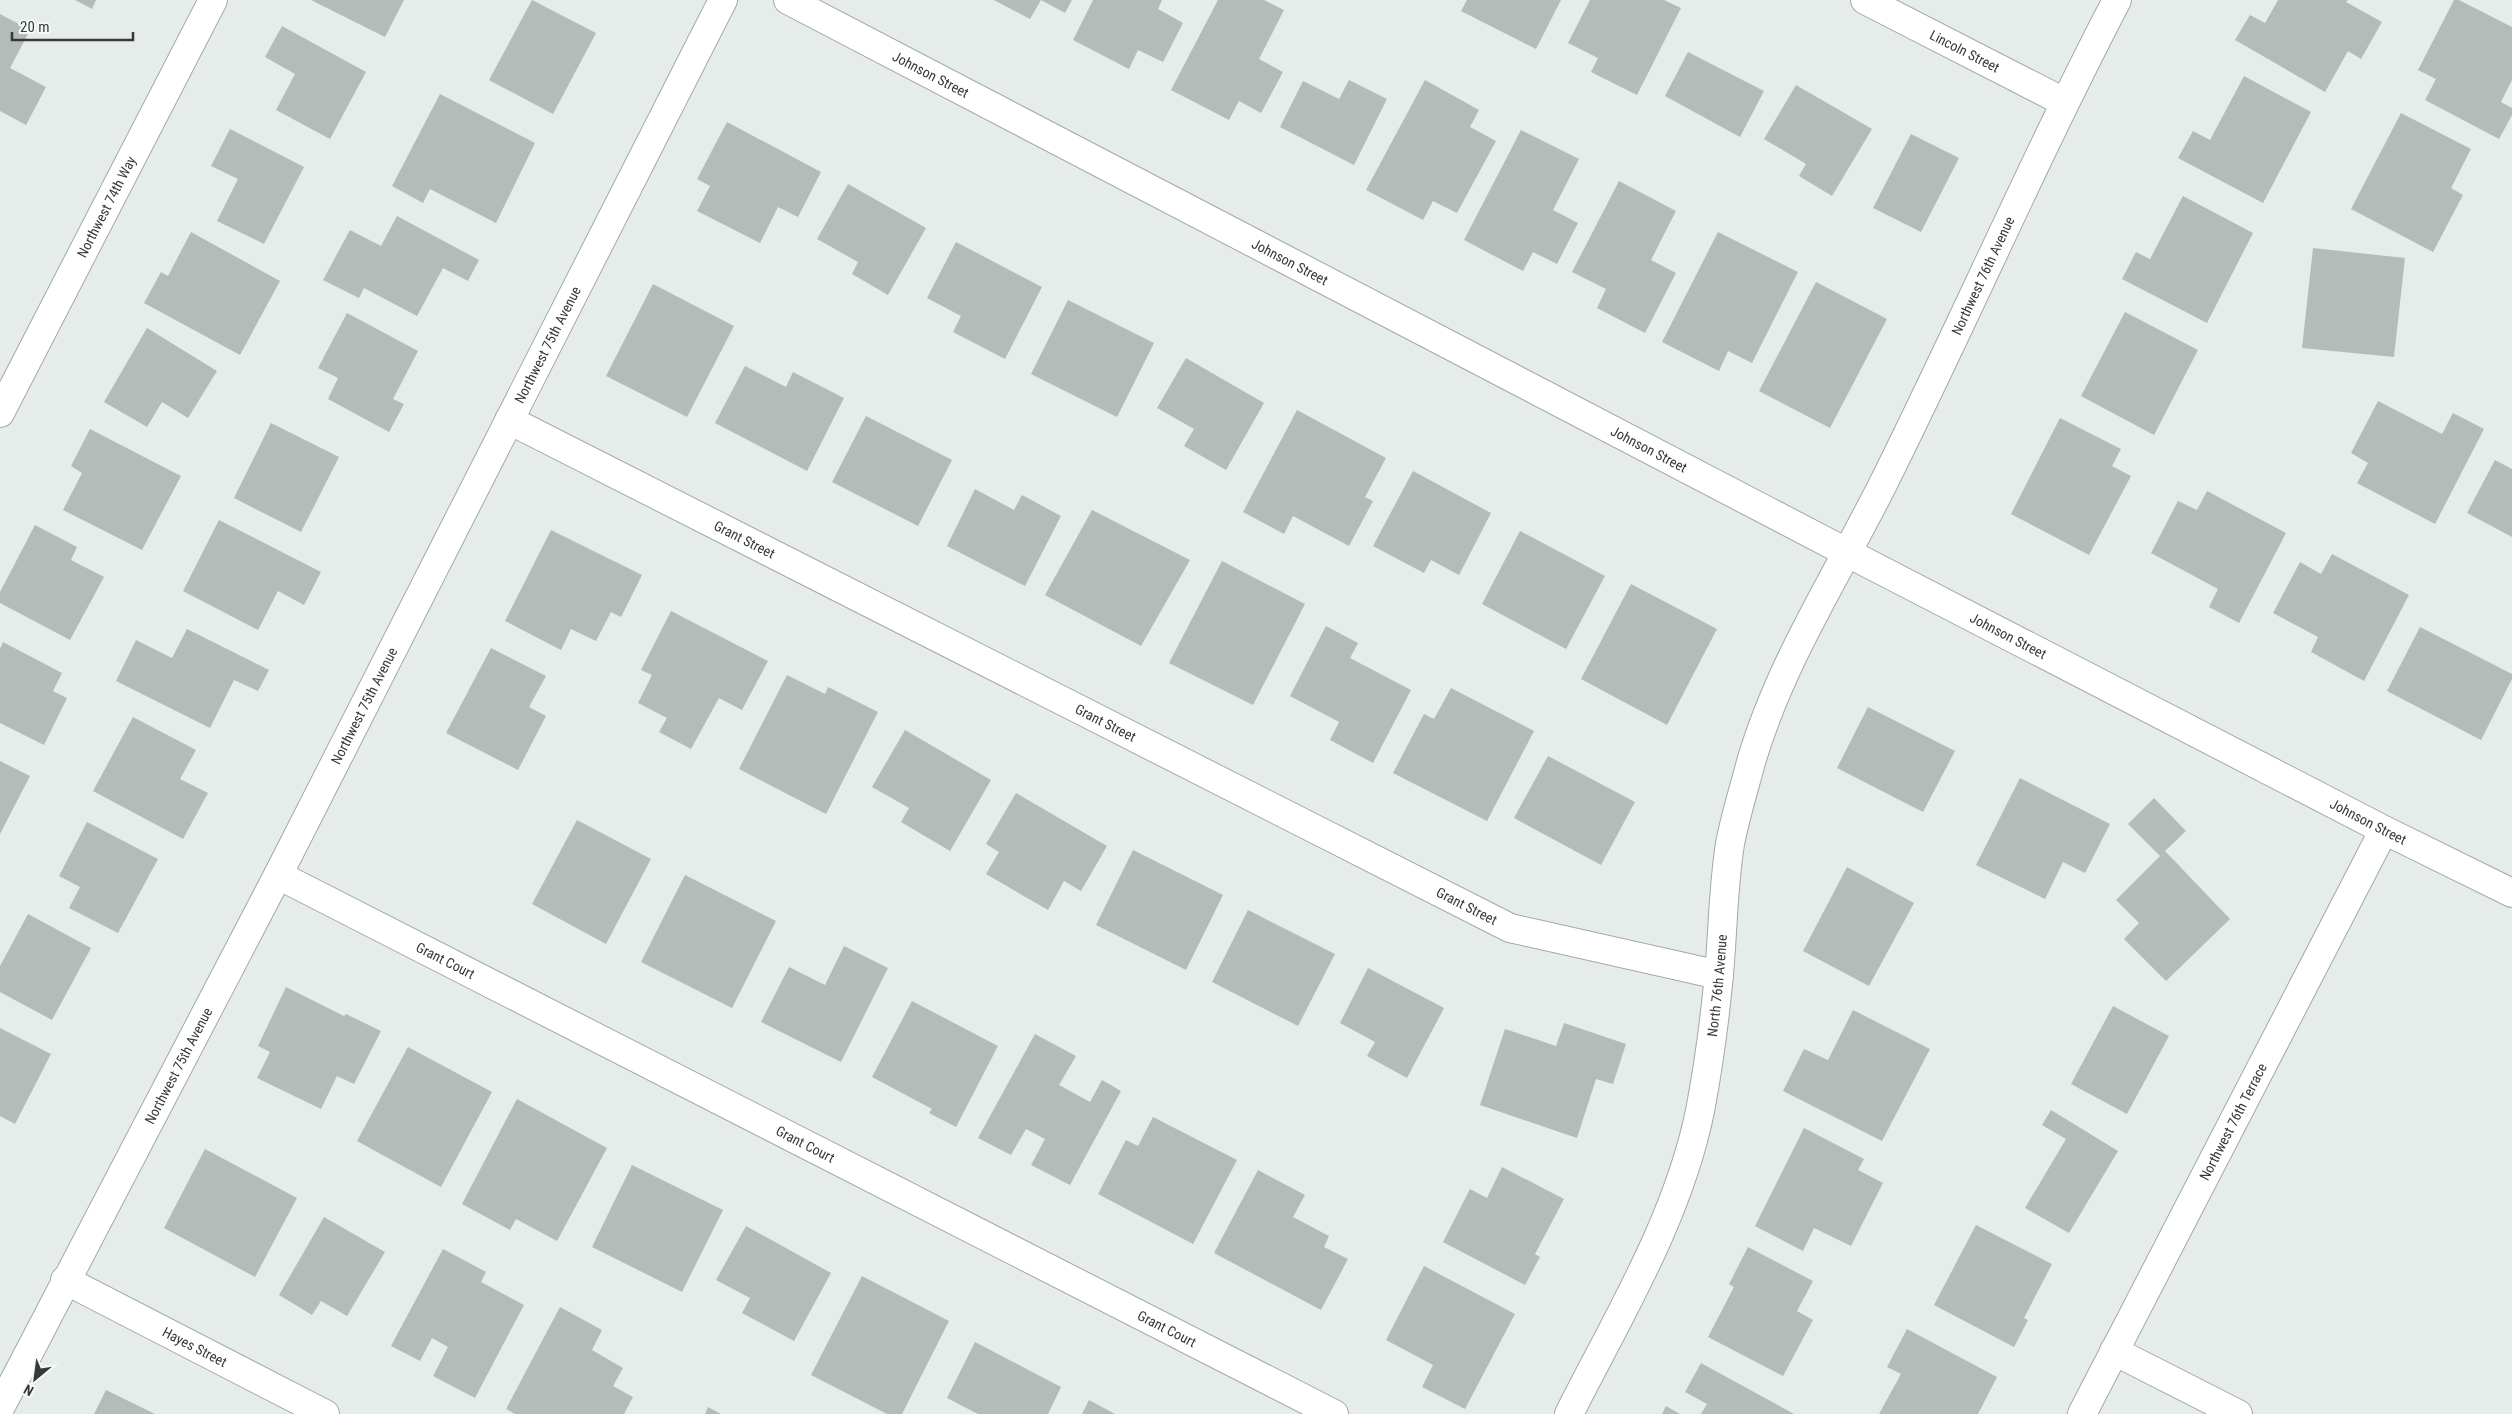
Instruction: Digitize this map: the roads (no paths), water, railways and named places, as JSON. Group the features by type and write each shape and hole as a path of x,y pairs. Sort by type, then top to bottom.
{"street":[{"name":"Northwest 74th Way","path":"0,413 213,0"},
{"name":"Northwest 75th Avenue","path":"0,1408 65,1280 278,875 723,0"},
{"name":"Johnson Street","path":"788,0 1846,552 2384,830 2512,893"},
{"name":"Lincoln Street","path":"1865,0 2064,102"},
{"name":"Northwest 76th Avenue","path":"1846,552 1883,483 2064,102 2117,0"},
{"name":"Grant Street","path":"510,420 1510,928 1719,975"},
{"name":"North 76th Avenue","path":"1569,1414 1664,1226 1687,1161 1700,1111 1719,975 1722,916 1730,842 1752,760 1774,698 1846,552"},
{"name":"Northwest 76th Terrace","path":"2082,1414 2384,830"},
{"name":"Grant Court","path":"278,875 1334,1414"},
{"name":"Hayes Street","path":"65,1280 325,1414"},
{"path":"2114,1351 2238,1414"}]}
